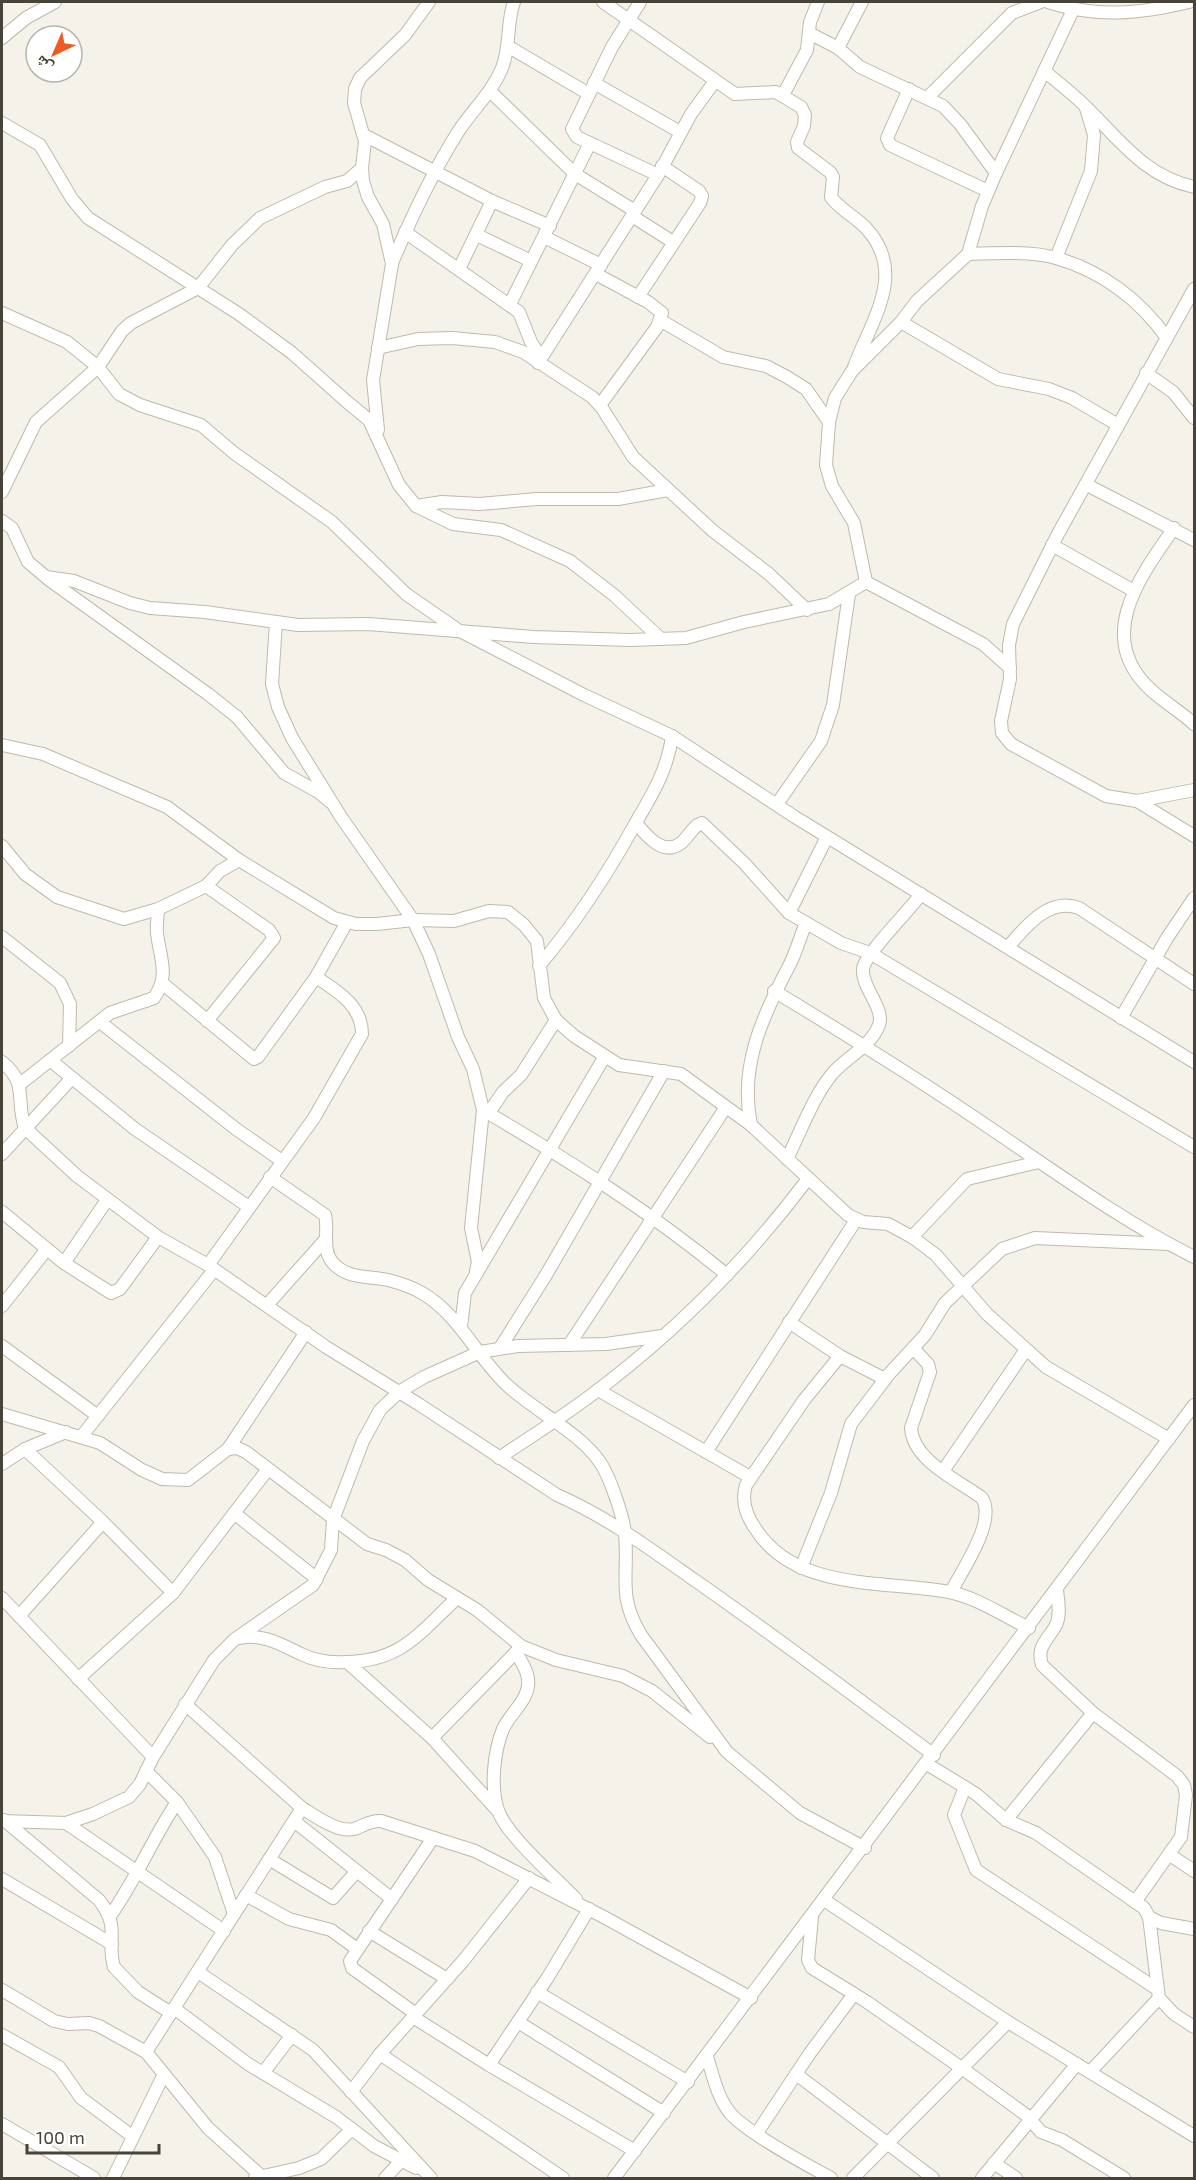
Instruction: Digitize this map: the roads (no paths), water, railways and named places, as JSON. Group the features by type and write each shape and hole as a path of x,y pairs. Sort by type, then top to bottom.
{"street":[{"path":"2,38 26,18 56,2"},
{"path":"392,264 389,240 368,197 362,168 365,153 364,135 354,103 355,89 360,78 400,40 429,2"},
{"path":"381,443 373,380 392,264 436,170 459,130 490,91 502,69 509,46 507,27 514,2"},
{"path":"603,2 735,94 769,91 783,95 801,107 805,115 804,126 797,142 798,148 830,172 833,177 831,197 867,228 885,264 886,282 879,310 852,371 835,398 829,422 826,465 832,486 854,523 866,582"},
{"path":"638,297 700,203 702,196 699,191 660,171 577,137 572,129 628,20 640,2"},
{"path":"783,95 803,59 818,2"},
{"path":"838,48 862,2"},
{"path":"928,97 1012,13 1041,2"},
{"path":"1048,2 1072,10 1097,14 1135,14 1189,2"},
{"path":"852,371 901,322 917,301 969,254 988,191 1072,10"},
{"path":"809,33 838,48 860,67 943,106 960,124 996,173"},
{"path":"509,46 680,132"},
{"path":"1044,71 1086,106 1113,138 1149,169 1194,187"},
{"path":"540,360 634,214 680,132 715,81"},
{"path":"909,89 887,138 890,145 988,191"},
{"path":"490,91 575,174 673,242"},
{"path":"1056,258 1091,171 1094,135 1086,106"},
{"path":"2,123 40,145 72,198 88,218 198,288 292,353 369,420 399,485 416,506 453,524 501,530 570,561 615,596 661,639"},
{"path":"364,135 436,170 547,232 598,270 660,310 660,320 600,405"},
{"path":"510,304 590,143"},
{"path":"2,492 36,422 98,367 122,331 131,323 198,288 232,245 260,219 325,187 347,181 362,168"},
{"path":"459,269 492,201"},
{"path":"405,232 510,304 522,317 540,360"},
{"path":"477,234 531,261"},
{"path":"969,254 1056,258 1118,286 1146,310 1167,338"},
{"path":"1194,289 1191,307 1167,338 1146,373 1052,545 1013,624 1009,645 1010,668 1001,721 1002,733 1011,744 1106,796 1137,801 1194,790"},
{"path":"2,313 67,342 98,367 119,394 140,405 201,425 234,453 332,522 406,594 458,630 594,700 672,735 827,837 1194,1062"},
{"path":"660,320 723,357 766,366 787,377 806,389 829,422"},
{"path":"901,322 998,379 1032,384 1057,392 1118,425"},
{"path":"378,348 418,339 452,338 495,342 540,360 600,405 633,457 668,490 769,574 807,610"},
{"path":"1146,373 1173,392 1194,418"},
{"path":"1087,484 1194,540"},
{"path":"416,506 442,502 480,504 537,499 618,498 668,490"},
{"path":"2,521 12,528 28,562 230,712 284,773 320,793 336,808"},
{"path":"1174,528 1138,580 1123,642 1125,656 1151,690 1194,724"},
{"path":"1052,545 1134,591"},
{"path":"46,577 74,581 130,603 150,608 276,622 458,630 534,637 661,639 686,638 744,622 830,604 866,582"},
{"path":"866,582 983,644 1010,668"},
{"path":"777,804 821,741 833,705 849,594"},
{"path":"276,622 272,684 278,707 292,738 336,808 413,921 429,954 458,1037 473,1069 485,1112 471,1228 478,1262 476,1271"},
{"path":"539,966 591,900 636,823 663,774 670,756 672,735"},
{"path":"2,745 44,754 142,794 167,807 239,860 334,918 347,922 377,924 454,921 489,911 508,912 524,925 537,941 544,998 556,1020 619,1065 631,1069 681,1074 751,1125 807,1180 856,1220 888,1224 912,1237 936,1255 963,1288 1025,1350 1075,1385 1168,1439"},
{"path":"1137,801 1194,836"},
{"path":"636,823 651,841 666,847 680,843 696,825 702,823 745,864 789,913 841,943 870,953 1194,1147"},
{"path":"789,913 827,837"},
{"path":"2,846 24,874 57,897 124,919 158,909 206,886 220,871 239,860"},
{"path":"206,886 269,930 274,938 207,1021"},
{"path":"787,1159 831,1074 865,1047 880,1020 864,979 864,965 870,953 921,894"},
{"path":"1121,1018 1194,898"},
{"path":"1008,947 1033,920 1052,908 1068,904 1079,908 1194,984"},
{"path":"20,1084 123,1006 154,998 162,983 164,968 156,931 158,909"},
{"path":"162,983 254,1059 258,1057 316,977 347,922"},
{"path":"751,1125 746,1086 766,1010 774,991 790,965 806,923"},
{"path":"2,938 60,983 70,1004 69,1046"},
{"path":"81,1437 211,1268 249,1208 314,1118 362,1034 354,1008 344,996 316,977"},
{"path":"774,991 865,1047 1167,1244 1194,1257"},
{"path":"485,1112 521,1075 556,1020"},
{"path":"100,1022 237,1129 282,1161"},
{"path":"461,1327 465,1293 476,1271 604,1056"},
{"path":"50,1060 135,1129 249,1208"},
{"path":"2,1062 20,1084 21,1117 25,1128 107,1200 158,1236 211,1268 557,1495 625,1529 753,1620 1006,1820 1036,1833 1144,1908 1149,1917 1158,1993 1090,2072"},
{"path":"500,1348 664,1071"},
{"path":"2,1154 71,1078"},
{"path":"569,1345 726,1107"},
{"path":"485,1112 550,1150 674,1231 727,1275"},
{"path":"912,1237 967,1179 1039,1162"},
{"path":"270,1178 325,1215 327,1224 325,1240 328,1256 334,1265 356,1276 388,1280 412,1288 431,1299 461,1327 507,1385 552,1422 577,1438 601,1464 625,1529 625,1595 630,1616 727,1752"},
{"path":"499,1458 598,1390 662,1336 727,1275 769,1231 807,1180"},
{"path":"64,1263 107,1200"},
{"path":"2,1212 64,1263 104,1290 116,1292 158,1236"},
{"path":"706,1452 856,1220"},
{"path":"801,1568 831,1493 851,1424 885,1379 913,1348 945,1303 1002,1249 1020,1241 1035,1238 1167,1244"},
{"path":"267,1305 325,1240"},
{"path":"2,1306 46,1249"},
{"path":"789,1322 840,1356 885,1379"},
{"path":"2,1414 100,1443 142,1470 162,1479 188,1480 228,1449 306,1332"},
{"path":"3,1820 66,1822 93,1814 129,1797 214,1660 235,1639 300,1597 317,1579 331,1550 333,1520 363,1441 380,1410 399,1392 424,1377 480,1352 500,1348 606,1344 662,1336"},
{"path":"2,1346 98,1416"},
{"path":"913,1348 928,1364 930,1372 911,1428 912,1437 925,1457 982,1498 987,1507 980,1537 951,1592"},
{"path":"943,1471 1025,1350"},
{"path":"840,1356 804,1400 750,1477 742,1497 750,1521 768,1544 801,1568 861,1582 951,1592 1029,1628"},
{"path":"598,1390 750,1477"},
{"path":"614,2178 865,1848 1194,1405"},
{"path":"2,1464 25,1449 66,1432"},
{"path":"228,1449 237,1448 246,1452 333,1520 368,1544 405,1560 428,1580 458,1598 518,1649 623,1676 652,1692 682,1713 800,1813 865,1848"},
{"path":"25,1449 103,1522 173,1593"},
{"path":"78,1679 173,1593 268,1469"},
{"path":"234,1513 317,1579"},
{"path":"19,1616 103,1522"},
{"path":"1057,1590 1056,1624 1041,1644 1039,1657 1051,1675 1093,1713 1177,1776 1184,1785 1186,1795 1181,1837 1135,1902"},
{"path":"2,1598 153,1757"},
{"path":"235,1639 252,1636 268,1639 311,1659 347,1662 381,1659 406,1645 458,1598"},
{"path":"432,1738 518,1649"},
{"path":"498,1811 494,1790 496,1761 503,1729 528,1686 527,1673 518,1649"},
{"path":"347,1662 432,1738 498,1811 506,1826 585,1907"},
{"path":"185,1704 302,1808 321,1820 348,1829 373,1820 475,1851 585,1907 751,1998"},
{"path":"1006,1820 1093,1713"},
{"path":"146,1771 177,1802 215,1857 234,1914"},
{"path":"965,1787 954,1815 976,1870 1158,1993 1174,2014 1194,2027"},
{"path":"110,1916 125,1895 160,1827 177,1802"},
{"path":"146,2052 302,1808"},
{"path":"3,1820 99,1900 113,1925 112,1959 119,1975 138,1992 172,2011 263,2073 401,2161 427,2175"},
{"path":"294,1821 392,1899"},
{"path":"66,1822 224,1931"},
{"path":"433,1838 357,1949 350,1961 352,1968 489,2066 635,2151"},
{"path":"1170,1855 1194,1871"},
{"path":"269,1859 333,1898 357,1871"},
{"path":"351,2092 380,2054 447,1979 529,1878"},
{"path":"2,1879 112,1944"},
{"path":"246,1895 289,1919 330,1930 357,1949"},
{"path":"824,1900 1008,2022 1194,2136"},
{"path":"489,2066 537,1992 585,1907"},
{"path":"812,1916 809,1964 963,2069 1030,2120 1041,2132 1062,2140 1124,2178"},
{"path":"1149,1917 1161,1923 1194,1929"},
{"path":"369,1931 447,1979"},
{"path":"198,1972 313,2050 427,2175"},
{"path":"2,1989 54,2021 68,2024 89,2023 99,2026 146,2052 223,2143 258,2177 289,2175 321,2159 352,2129"},
{"path":"537,1992 688,2082"},
{"path":"757,2133 854,1994"},
{"path":"518,2022 664,2113"},
{"path":"853,2178 1008,2022"},
{"path":"263,2073 292,2035"},
{"path":"2,2036 59,2067 81,2098 132,2136"},
{"path":"380,2054 563,2178"},
{"path":"707,2056 721,2099 730,2113 757,2133 831,2178"},
{"path":"982,2178 1077,2064"},
{"path":"113,2178 164,2074"},
{"path":"796,2074 933,2178"},
{"path":"2,2124 94,2178"},
{"path":"385,2178 401,2161"},
{"path":"994,2163 1016,2178"}]}
